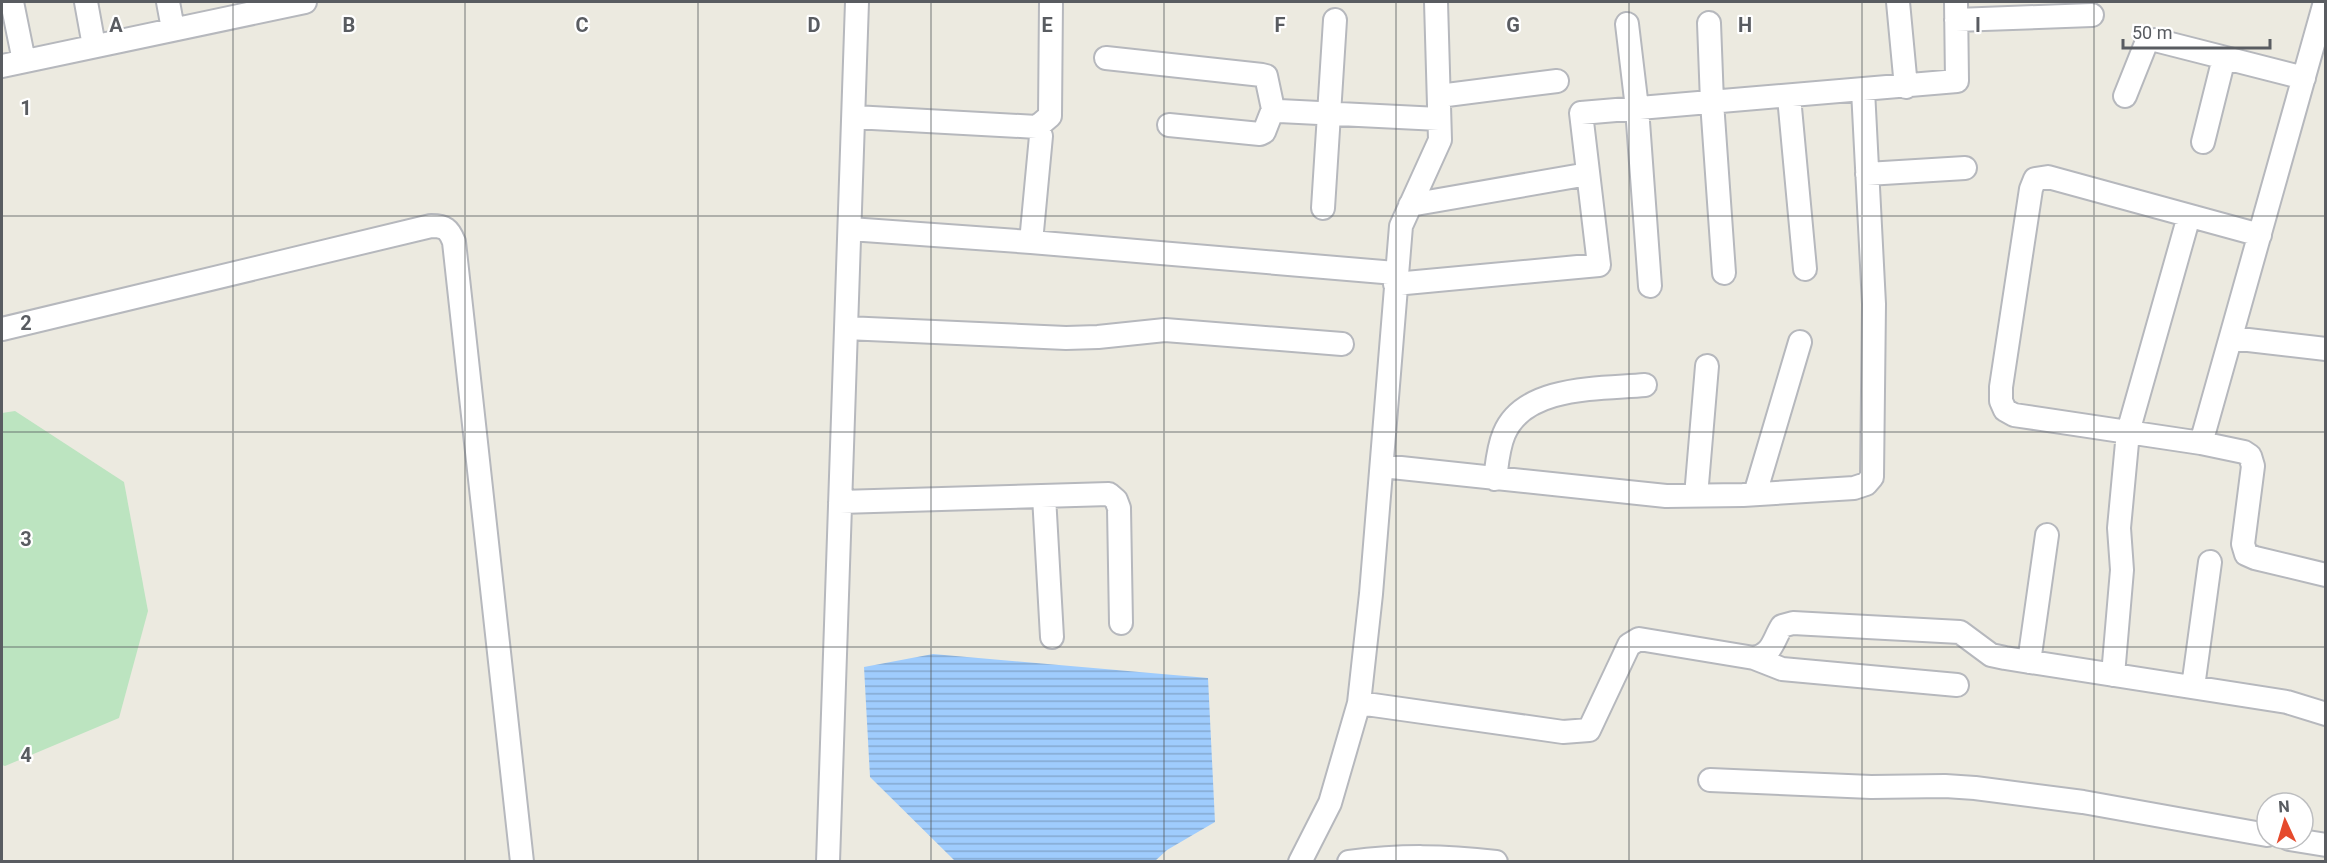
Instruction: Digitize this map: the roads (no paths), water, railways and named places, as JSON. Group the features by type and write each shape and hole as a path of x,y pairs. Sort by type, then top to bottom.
{"street":[{"path":"12,2 24,61"},
{"path":"86,2 94,46"},
{"path":"168,2 173,29"},
{"path":"2,66 173,29 240,8 305,2"},
{"path":"828,861 857,2"},
{"path":"854,117 1037,128 1050,116 1051,2"},
{"path":"1300,861 1330,803 1359,703 1382,466 1395,278 1401,226 1440,140 1436,2"},
{"path":"1898,2 1906,87"},
{"path":"2201,443 2325,2"},
{"path":"850,229 1031,242 1395,278 1599,265 1581,113 1958,81 1956,11 2092,15"},
{"path":"1323,208 1335,20"},
{"path":"1710,23 1712,102 1724,273"},
{"path":"1627,24 1637,108 1650,286"},
{"path":"2125,96 2148,42 2155,40 2304,78"},
{"path":"1106,58 1262,75 1266,76 1269,81 1273,109 1264,132 1260,134 1169,125"},
{"path":"2203,142 2224,58"},
{"path":"1439,96 1557,81"},
{"path":"1382,466 1666,496 1755,494 1854,488 1866,484 1872,477 1874,304 1863,90"},
{"path":"1789,97 1805,269"},
{"path":"1273,109 1439,120"},
{"path":"1031,242 1041,136 1037,128"},
{"path":"1868,174 1965,168"},
{"path":"1410,205 1588,174"},
{"path":"2260,235 2048,177 2035,179 2031,189 2001,387 2001,401 2005,410 2014,415 2201,443 2244,452 2250,456 2253,466 2243,544 2246,554 2254,558 2325,575"},
{"path":"2113,675 2122,570 2119,528 2128,432 2189,216"},
{"path":"2,329 431,226 443,226 449,230 454,242 522,861"},
{"path":"846,328 1066,338 1165,330 1342,344"},
{"path":"2231,338 2325,349"},
{"path":"1755,494 1800,342"},
{"path":"1696,496 1707,366"},
{"path":"1495,479 1499,446 1505,431 1514,419 1541,398 1556,393 1645,386"},
{"path":"840,502 1108,494 1116,500 1119,508 1121,623"},
{"path":"1044,496 1052,637"},
{"path":"2028,662 2047,535"},
{"path":"2193,687 2210,562"},
{"path":"1755,658 1770,651 1782,626 1793,623 1960,632 1991,655 2287,702 2325,714"},
{"path":"1359,703 1563,732 1589,730 1629,645 1639,639 1755,658 1782,669 1957,685"},
{"path":"1710,780 1871,787 1975,788 2083,802 2255,833"},
{"path":"1349,861 1408,856 1445,856 1497,861"}],"water":[{"path":"933,654 1208,678 1215,822 1167,850 1155,861 955,861 870,777 864,667"}]}
